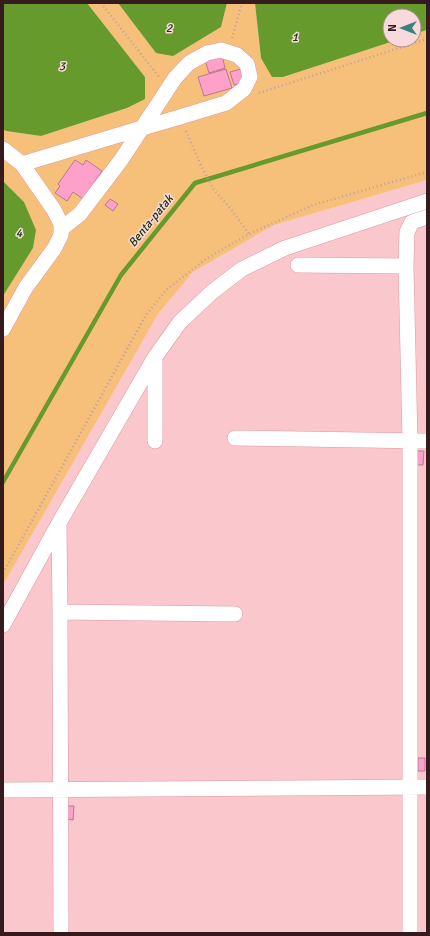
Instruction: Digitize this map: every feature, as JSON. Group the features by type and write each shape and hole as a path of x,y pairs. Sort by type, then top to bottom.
{"lane":[{"path":"22,164 142,128 180,117 226,103 244,89 250,77 247,64 237,55 221,50 207,53 190,63 175,78 142,128 120,160 80,214 61,229"},
{"path":"3,149 22,164 54,210 61,224 61,235 54,249 26,287 3,329"},
{"path":"3,625 59,523 154,357 180,322 212,292 242,269 285,248 427,200"},
{"path":"410,933 410,441 406,266 407,232 412,222 427,217"},
{"path":"298,264 406,266"},
{"path":"154,357 155,441"},
{"path":"235,438 427,441"},
{"path":"59,523 61,933"},
{"path":"60,612 235,614"},
{"path":"3,790 427,787"}],"path":[{"path":"101,3 168,89"},
{"path":"228,52 242,3"},
{"path":"256,94 427,38"},
{"path":"180,117 203,170 214,190 231,209 249,234"}],"shaded area":[{"path":"87,3 118,3 156,53 221,27 227,3 255,3 261,58 283,77 382,45 382,48 422,48 422,32 427,30 427,180 274,225 193,272 158,314 3,585 3,296 33,248 24,202 3,181 3,129 6,131 41,136 127,108 145,98 145,77"},
{"path":"427,180 427,933 3,933 3,585 158,314 193,272 274,225"}],"water":[{"name":"3","path":"3,3 87,3 145,77 145,99 127,108 41,136 6,131 3,129"},
{"name":"2","path":"118,3 227,3 221,27 173,56 156,53"},
{"name":"1","path":"255,3 427,3 427,30 422,32 422,8 382,8 382,45 283,77 272,77 261,58"},
{"name":"4","path":"3,181 24,202 36,230 33,248 3,296"}],"building":[{"path":"222,55 225,68 209,73 205,60"},
{"path":"226,69 232,88 204,96 198,77"},
{"path":"241,69 245,82 234,85 230,72"},
{"path":"75,160 83,165 86,160 102,171 83,199 73,192 67,201 55,193 60,186 58,184"},
{"path":"110,199 118,204 113,211 105,205"},
{"path":"416,451 424,451 423,465 416,465"},
{"path":"418,758 425,758 425,771 418,771"},
{"path":"66,806 74,806 73,820 66,819"}],"waterway":[{"name":"Benta-patak","path":"3,482 121,275 195,183 427,113"}]}
